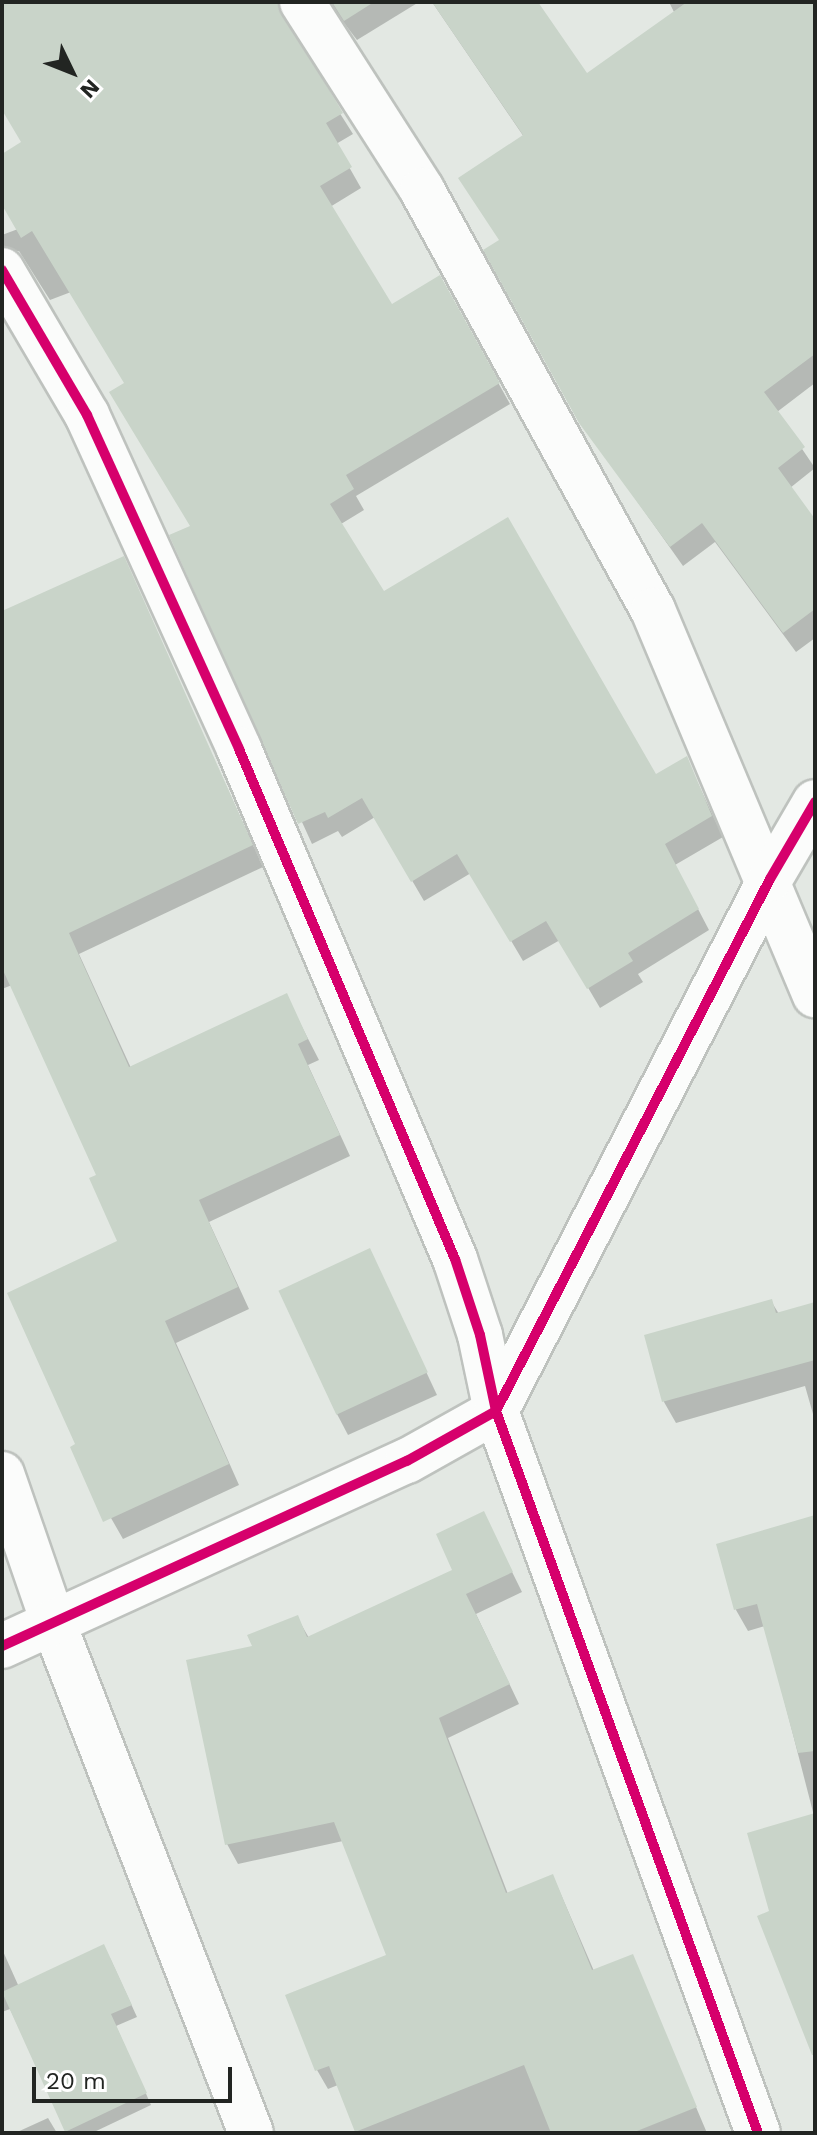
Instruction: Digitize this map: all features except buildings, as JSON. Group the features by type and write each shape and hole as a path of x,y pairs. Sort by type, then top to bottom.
{"street":[{"path":"302,2 422,190 646,597 770,879 815,995"},
{"path":"2,270 87,415 239,749 455,1259 480,1335 496,1411 758,2133"},
{"path":"2,1646 407,1461 496,1411 770,879 815,802"},
{"path":"2,1474 53,1622 251,2133"}],"cycle path":[{"path":"2,270 87,415 239,749 455,1259 480,1335 496,1411 758,2133"},
{"path":"2,1646 407,1461 496,1411 770,879 815,802"}]}
